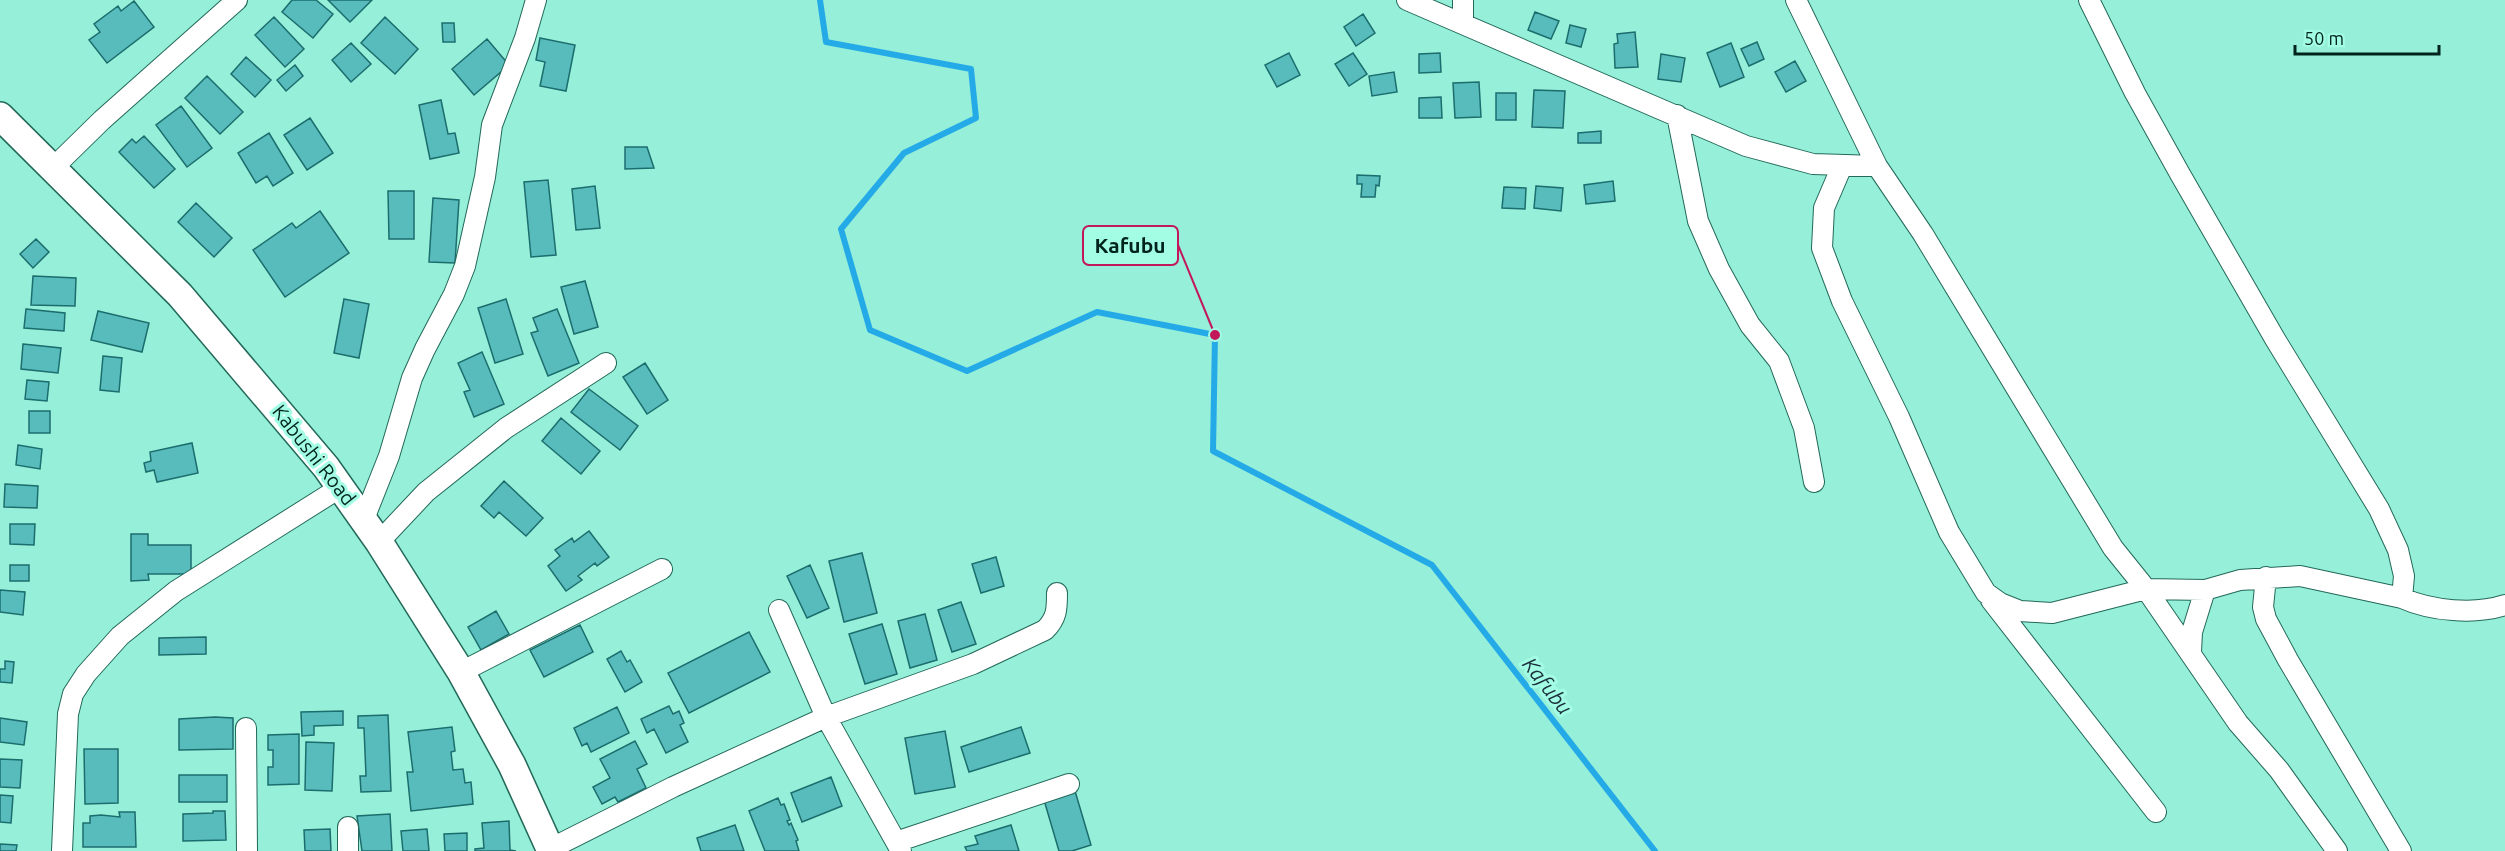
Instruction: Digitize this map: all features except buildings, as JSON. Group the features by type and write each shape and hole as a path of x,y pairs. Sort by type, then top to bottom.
{"main road":[{"name":"Kabushi Road","path":"0,116 180,295 249,374 341,487 379,542 461,672 512,765 550,850"}],"street":[{"path":"52,169 102,120 237,0"},
{"path":"364,519 389,456 412,378 454,294 465,266 484,177 492,125 525,38 536,0"},
{"path":"1407,0 1463,22 1746,146 1813,164 1877,166"},
{"path":"1463,0 1463,22"},
{"path":"1796,0 1877,166 1923,234 2113,548 2146,589 2238,723 2279,770 2337,851"},
{"path":"2089,0 2135,93 2186,184 2275,339 2379,509 2398,550 2404,576 2402,598"},
{"path":"1677,115 1698,221 1719,269 1750,325 1779,361 1804,428 1814,482"},
{"path":"1842,166 1824,208 1822,248 1842,301 1899,417 1949,532 1986,593 2156,812"},
{"path":"379,542 426,492 506,428 606,363"},
{"path":"62,851 68,714 73,694 86,674 120,636 176,591 341,487"},
{"path":"461,672 662,569"},
{"path":"1986,593 2000,603 2020,611 2052,614 2146,589 2205,590 2240,580 2300,576 2402,598 2418,605 2471,610 2505,605"},
{"path":"2266,577 2264,607 2266,619 2401,851"},
{"path":"2191,652 2192,632 2205,590"},
{"path":"550,850 673,787 826,717 973,664 1045,630 1054,622 1058,593"},
{"path":"779,610 826,717 899,846 1069,784"},
{"path":"246,728 247,851"},
{"path":"348,827 348,851"}],"waterway":[{"name":"Kafubu","path":"820,0 826,42 971,69 976,118 904,153 841,229 870,330 967,371 1097,312 1215,335 1213,451 1432,565 1655,851"}],"place":[{"name":"Kafubu","path":"1215,335"}]}
